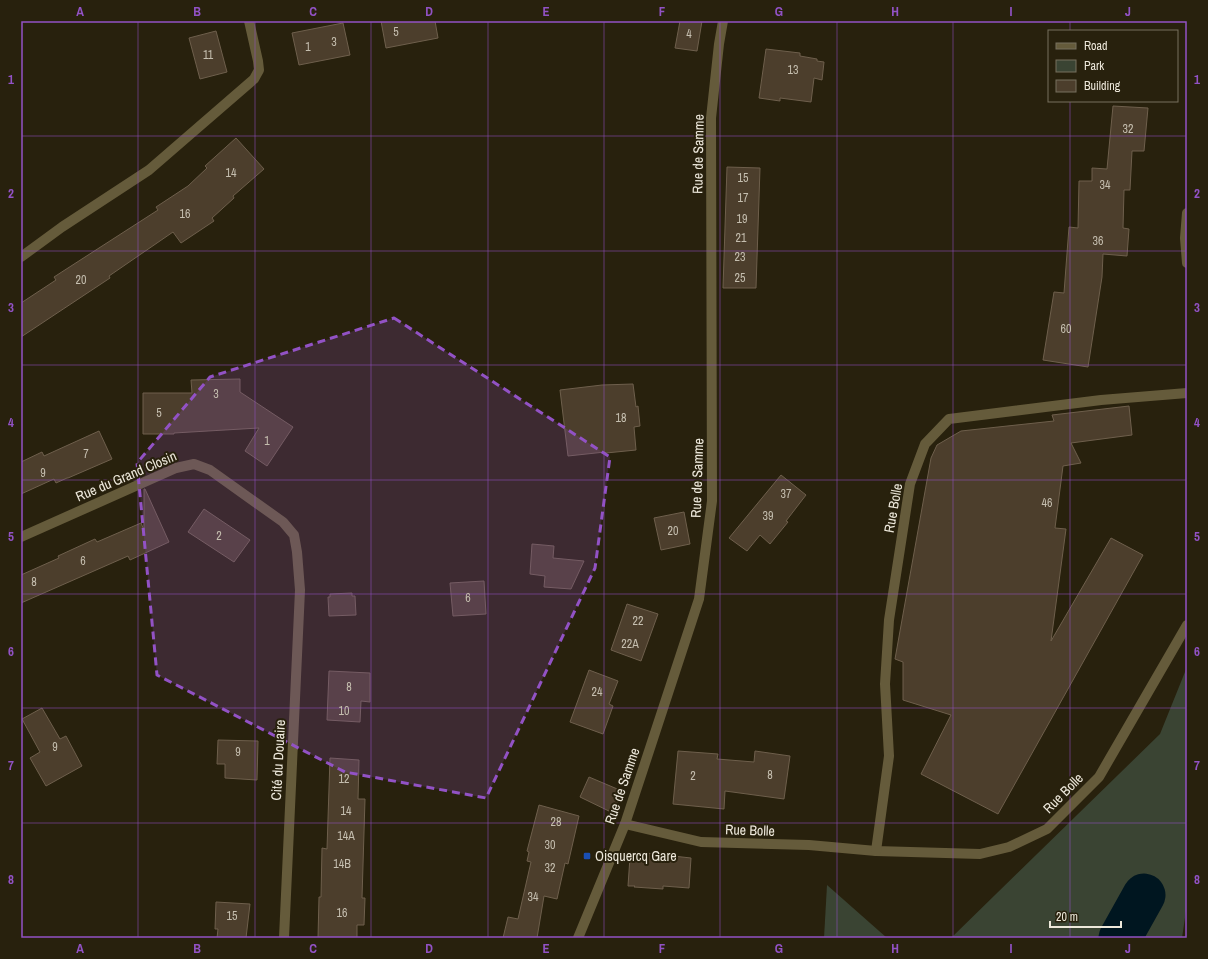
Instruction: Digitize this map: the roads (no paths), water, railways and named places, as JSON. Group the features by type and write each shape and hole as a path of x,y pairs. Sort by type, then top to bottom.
{"street":[{"path":"21,257 62,227 149,170 254,79 259,70 249,21"},
{"name":"Rue de Samme","path":"578,938 625,824 699,599 712,501 711,118 723,21"},
{"path":"1187,213 1187,263"},
{"name":"Rue Bolle","path":"876,851 889,756 885,684 890,620 910,484 925,444 949,419 1101,400 1187,393"},
{"name":"Rue du Grand Closin","path":"21,537 176,468 194,464 210,470 283,522 294,535 297,552 299,584"},
{"name":"Cité du Douaire","path":"284,938 300,598 299,584"},
{"name":"Rue Bolle","path":"625,824 700,842 809,845 876,851 980,854 1009,847 1047,829 1098,777 1187,625"}],"waterway":[{"path":"1120,938 1144,895"}],"place":[{"name":"Oisquercq Gare","path":"587,856"}]}
